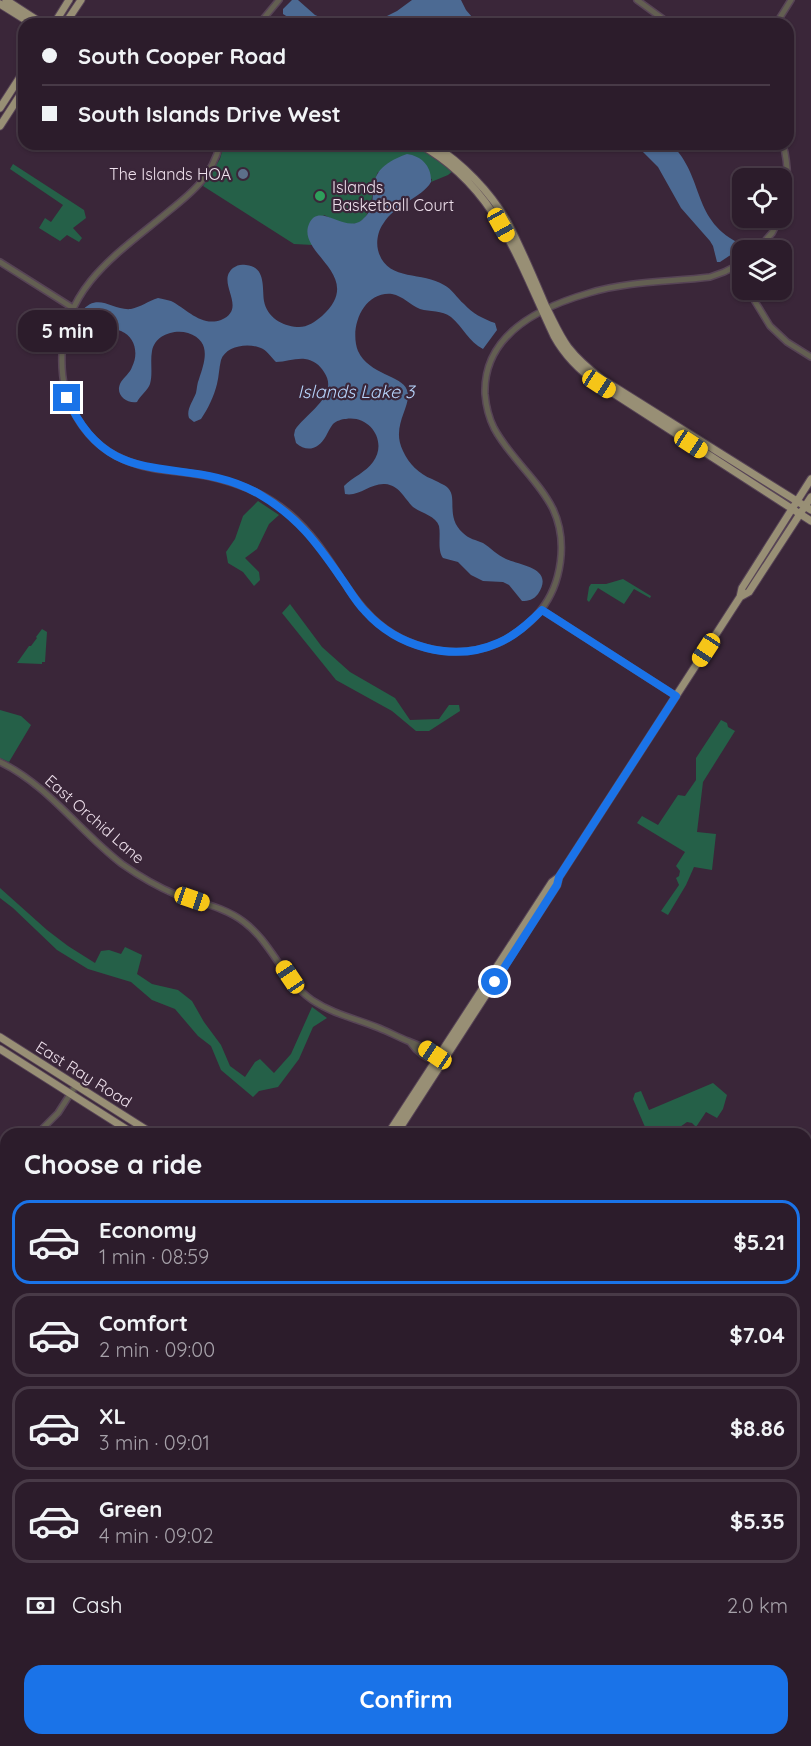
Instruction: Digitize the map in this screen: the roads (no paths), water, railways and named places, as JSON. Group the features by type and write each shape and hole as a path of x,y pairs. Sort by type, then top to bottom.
{"main road":[{"path":"6,0 34,18"},
{"path":"58,18 69,0"},
{"path":"69,18 81,0"},
{"path":"0,4 22,18"},
{"path":"0,108 18,80"},
{"path":"0,126 18,98"},
{"path":"428,150 462,175 496,216 545,310 568,347 592,371 811,522"},
{"path":"440,150 463,167 496,205 514,237 545,310"},
{"path":"710,451 808,508"},
{"path":"400,1128 552,882 559,877 740,597 742,588 811,479"},
{"path":"740,597 749,592 800,514 808,508 811,497"},
{"name":"East Ray Road","path":"0,1037 144,1128"},
{"name":"East Ray Road","path":"0,1049 125,1128"},
{"path":"392,1128 440,1061"}],"street":[{"path":"264,18 279,0"},
{"path":"637,0 662,18"},
{"path":"780,18 791,0"},
{"path":"218,150 214,162 201,183 90,279 73,308 63,338 63,382 67,398 83,428 95,442 122,460 157,469 213,476 243,485 278,505 303,527 363,610 376,622 389,633 436,650 463,652 499,643 523,628 542,610 558,576 562,549 554,512 546,497 506,446 492,424 486,400 485,380 490,361 505,337 520,324 571,299 601,290 710,277 732,269"},
{"path":"784,150 787,168"},
{"path":"766,240 775,228"},
{"path":"0,262 73,308"},
{"path":"754,300 771,327 787,342 811,357"},
{"path":"542,610 676,696"},
{"name":"East Orchid Lane","path":"0,762 36,786 129,869 158,886 225,910 243,921 266,943 290,977 309,998 330,1010 410,1042 414,1049 432,1060 440,1061"},
{"path":"43,1128 55,1117 76,1085"}],"water":[{"path":"292,0 298,0 315,15 322,18 289,18 283,14 283,9"},
{"path":"412,0 461,0 473,18 383,18"},
{"path":"641,150 676,150 690,171 700,198 714,224 734,240 732,240 732,255 717,262 710,241 681,208 658,167"},
{"name":"Islands Lake 3","path":"407,154 425,163 430,172 431,182 427,188 394,211 383,224 377,244 382,260 397,271 426,278 447,287 471,310 495,323 497,330 483,349 447,315 420,309 396,295 382,295 373,298 366,305 357,322 355,332 358,351 370,365 399,381 407,390 407,403 399,433 403,451 411,464 419,471 445,485 451,492 454,521 458,527 468,537 483,543 503,557 539,573 542,585 538,594 529,600 522,601 509,585 503,582 483,581 471,575 458,562 443,558 437,523 432,517 413,507 394,487 380,484 355,494 345,494 344,486 370,466 377,454 378,446 374,432 362,421 343,419 337,421 316,447 308,449 296,443 295,430 320,403 328,388 328,380 316,363 301,359 276,362 265,350 258,347 245,345 233,348 221,360 217,384 208,407 201,419 194,422 189,418 188,412 196,393 203,365 205,352 201,341 183,332 166,334 161,337 152,351 150,384 137,402 133,402 125,400 119,390 122,380 134,362 135,351 130,337 118,330 93,330 85,322 81,312 93,303 99,302 131,309 158,298 171,301 201,319 214,322 221,320 229,315 232,309 228,274 233,268 242,265 252,267 260,274 264,301 272,316 281,323 304,327 322,316 334,302 337,289 328,266 312,245 308,235 309,224 313,218 319,216 348,223 362,220 369,212 376,178 381,170 391,161"}],"place":[{"name":"The Islands HOA","path":"243,174"},
{"name":"Islands Basketball Court","path":"320,196"}]}
